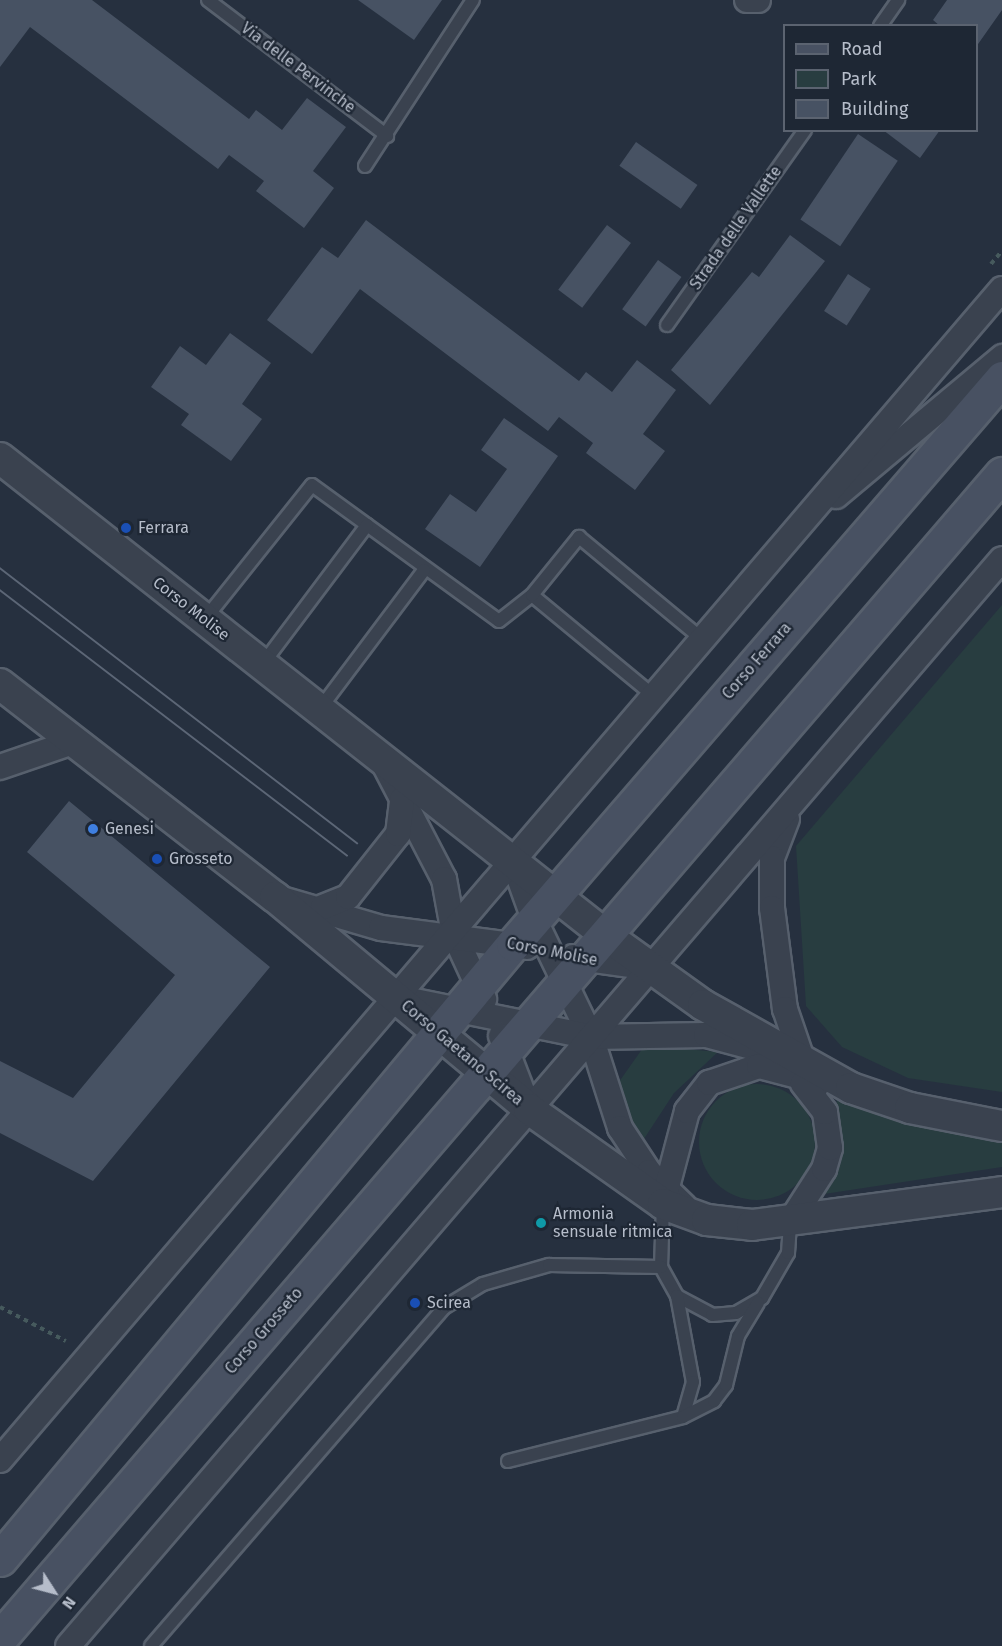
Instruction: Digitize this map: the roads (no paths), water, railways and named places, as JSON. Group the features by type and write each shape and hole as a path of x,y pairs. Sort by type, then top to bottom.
{"main road":[{"name":"Corso Ferrara","path":"513,944 1002,378"},
{"path":"529,1025 598,948 1002,474"},
{"path":"0,1559 440,1035 513,944"},
{"name":"Corso Grosseto","path":"0,1638 529,1025"}],"street":[{"path":"747,0 758,0"},
{"path":"0,1460 395,997 454,934 513,861 1002,290"},
{"path":"806,518 873,470 1002,357"},
{"name":"Corso Molise","path":"0,458 513,861"},
{"path":"68,1646 1002,559"},
{"name":"Corso Molise","path":"0,684 275,897 395,997"},
{"path":"0,767 73,742"},
{"name":"Corso Molise","path":"382,760 444,879 454,934 470,998 492,1016 529,1109"},
{"path":"790,1222 824,1169 830,1148 825,1112 806,1078 783,998 771,872 781,832 808,784"},
{"path":"323,908 348,897 398,834 402,797"},
{"path":"513,861 556,895 598,948 650,968 806,1078"},
{"path":"513,861 534,919 591,1037 620,1128 664,1197"},
{"name":"Corso Molise","path":"275,897 323,908 381,928 454,934 550,952 598,948"},
{"name":"Corso Gaetano Scirea","path":"395,997 470,998"},
{"name":"Corso Gaetano Scirea","path":"395,997 529,1109 695,1216 742,1225 790,1222 1002,1192"},
{"path":"717,1015 760,1049 806,1078"},
{"path":"492,1016 591,1037 691,1034 760,1049"},
{"path":"664,1197 687,1112 709,1083 759,1066 851,1088 910,1108 1002,1126"},
{"path":"0,1549 42,1510"}],"lane":[{"name":"Via delle Pervinche","path":"208,0 387,136"},
{"path":"365,166 387,136 473,0"},
{"path":"881,24 898,0"},
{"name":"Strada delle Vallette","path":"667,325 804,132"},
{"path":"205,620 312,485 424,570 500,621 532,595 579,537 702,639"},
{"path":"262,665 367,525"},
{"path":"319,710 424,570"},
{"path":"532,595 654,696"},
{"path":"664,1197 661,1267 677,1296 693,1382 683,1417"},
{"path":"508,1461 683,1417 721,1394 738,1336 788,1253 790,1222"},
{"path":"151,1646 445,1307 483,1284 549,1265 661,1267"},
{"path":"677,1296 712,1315 758,1303"}],"tram line":[{"path":"0,568 357,843"},
{"path":"0,590 347,855"}],"place":[{"name":"Ferrara","path":"126,528"},
{"name":"Genesi","path":"93,829"},
{"name":"Grosseto","path":"157,859"},
{"name":"Armonia sensuale ritmica","path":"541,1223"},
{"name":"Scirea","path":"415,1303"}]}
